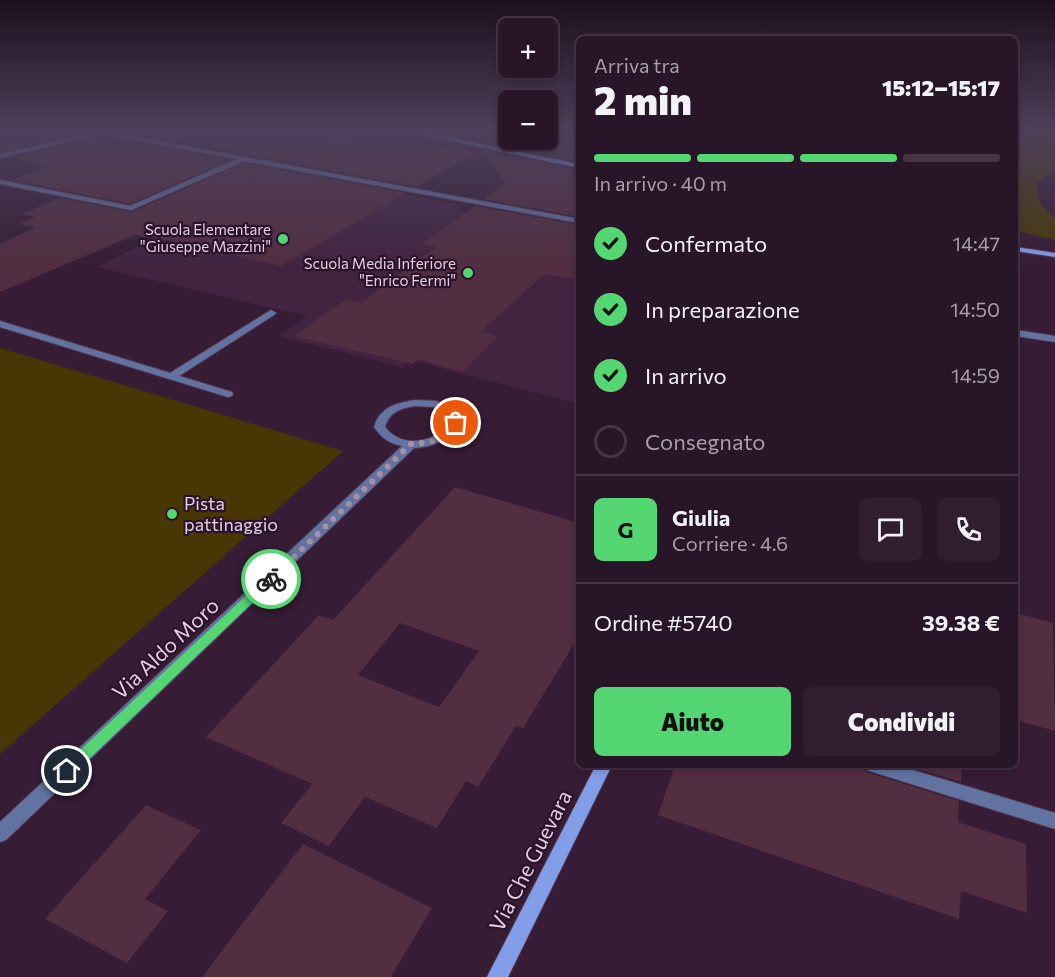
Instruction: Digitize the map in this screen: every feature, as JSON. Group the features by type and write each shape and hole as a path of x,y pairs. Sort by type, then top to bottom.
{"main road":[{"path":"1018,247 1055,255"},
{"name":"Via Che Guevara","path":"497,977 602,768"}],"street":[{"path":"0,182 131,208 206,176"},
{"path":"327,176 576,221"},
{"path":"172,376 271,313"},
{"path":"2,327 127,362 228,394"},
{"path":"1018,333 1055,339"},
{"path":"427,403 444,407 454,416 456,423 446,435 424,443 411,444 389,438 382,433 379,427 385,414 403,405 427,403"},
{"name":"Via Aldo Moro","path":"0,834 411,444"},
{"path":"883,768 1055,821"}],"shaded area":[{"path":"284,176 296,176 464,205 456,210 576,232 576,403 411,360 402,367 279,336 307,316 96,267"},
{"path":"1018,176 1047,176 1036,184 1039,202 1055,219 1055,240 1018,231"},
{"path":"0,348 343,451 0,754"}],"building":[{"path":"23,176 194,176 130,204 11,180"},
{"path":"215,176 312,176 406,193 281,266 150,236 146,238 135,235 0,292 0,244 36,227 19,224 35,217 22,214 60,198 132,212"},
{"path":"357,176 437,176 417,187"},
{"path":"500,176 576,176 576,216 484,199 505,184"},
{"name":"Scuola Media Inferiore \"Enrico Fermi\"","path":"475,206 576,224 576,279 544,274 481,332 498,336 462,372 418,359 413,364 294,336 345,300 361,303 436,247 422,244"},
{"path":"455,487 576,522 576,641 523,728 516,726 478,787 466,781 437,828 365,797 329,846 281,823 312,784 206,737 319,615 333,620","holes":["400,623 479,651 439,707 358,675"]},
{"path":"1018,614 1053,623 1055,731 1018,721"},
{"path":"674,768 864,768 866,772 959,801 958,822 1026,844 1027,913 961,891 959,919 658,815"},
{"path":"914,768 962,768 961,782"},
{"path":"146,805 201,830 145,899 168,911 127,963 45,919"},
{"path":"303,844 432,908 391,977 202,977"}],"way so far":[{"path":"271,579 411,444 436,440 446,435 456,423"}],"place":[{"name":"Scuola Elementare \"Giuseppe Mazzini\"","path":"283,239"},
{"name":"Scuola Media Inferiore \"Enrico Fermi\"","path":"468,273"},
{"name":"Pista pattinaggio","path":"172,514"}],"route":[{"path":"67,771 271,579"}]}
